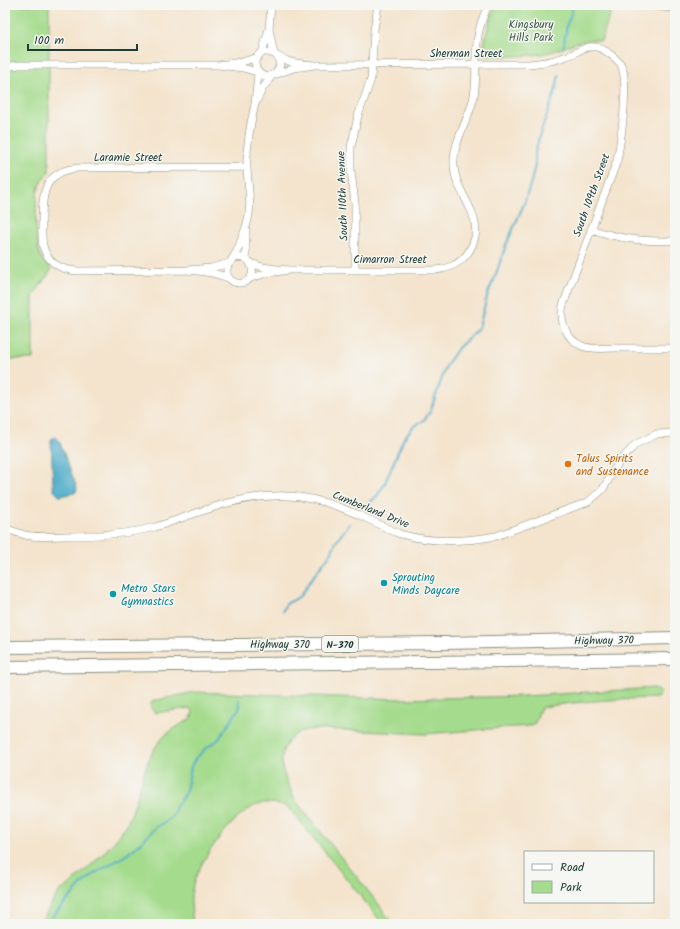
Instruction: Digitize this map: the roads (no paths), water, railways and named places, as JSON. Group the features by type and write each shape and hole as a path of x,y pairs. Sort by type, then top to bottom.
{"highway":[{"name":"Highway 370","path":"5,647 445,643 675,638"},
{"name":"Highway 370","path":"5,667 675,659"}],"street":[{"path":"230,279 227,272 246,227 251,206 247,167 249,135 255,104 258,72 255,64 260,55 269,29 271,5"},
{"name":"South 110th Avenue","path":"355,270 355,203 351,171 351,147 358,116 369,85 378,5"},
{"path":"475,64 478,34 488,5"},
{"path":"255,104 263,88 278,71 280,65 269,29"},
{"name":"Sherman Street","path":"276,55 294,63 315,65 372,65 544,63 569,56 583,48 596,47 611,54"},
{"path":"218,65 242,62 269,52 276,55"},
{"name":"South 109th Street","path":"611,54 622,65 624,80 620,141 617,161 562,311 564,326 567,333 574,341 582,346 594,348 675,348"},
{"name":"Cimarron Street","path":"248,261 264,267 290,270 436,270 451,267 457,264 468,254 472,248 475,238 476,224 473,213 455,178 454,162 457,145 473,101 476,81 475,64"},
{"path":"5,67 19,65 218,65 243,68 258,72 265,77 272,76"},
{"name":"Sherman Street","path":"272,76 294,68 315,65"},
{"name":"Laramie Street","path":"187,270 78,271 64,269 54,263 44,249 42,199 47,184 57,174 69,169 247,167"},
{"path":"187,270 224,276 240,284 246,282 251,278 253,270 248,261 246,227"},
{"path":"591,229 630,240 675,241"},
{"path":"187,270 211,268 230,262 236,258 241,258 248,261"},
{"name":"Cimarron Street","path":"251,278 267,273 290,270"},
{"name":"Cumberland Drive","path":"5,528 26,535 42,537 89,536 121,533 153,527 214,507 245,499 276,496 308,498 324,502 340,507 399,533 418,538 442,541 481,539 496,536 588,502 602,490 619,462 636,444 657,434 675,433"}],"water":[{"path":"55,437 59,440 77,488 75,493 59,496 54,491 51,439"}],"waterway":[{"path":"563,48 567,25 574,5"},
{"path":"368,504 376,497 384,485 404,438 413,427 424,420 430,412 446,366 458,348 479,327 488,293 506,245 524,204 531,182 539,137 556,89 559,75"},
{"path":"283,611 284,607 288,603 300,596 331,553 336,542 349,524"},
{"path":"51,918 84,882 94,874 126,855 141,843 157,826 172,817 176,807 186,791 191,767 195,759 205,749 218,740 240,707 239,700"}],"place":[{"name":"Talus Spirits and Sustenance","path":"568,464"},
{"name":"Sprouting Minds Daycare","path":"384,583"},
{"name":"Metro Stars Gymnastics","path":"113,594"}],"park label":[{"name":"Kingsbury Hills Park","path":"531,30"}]}
